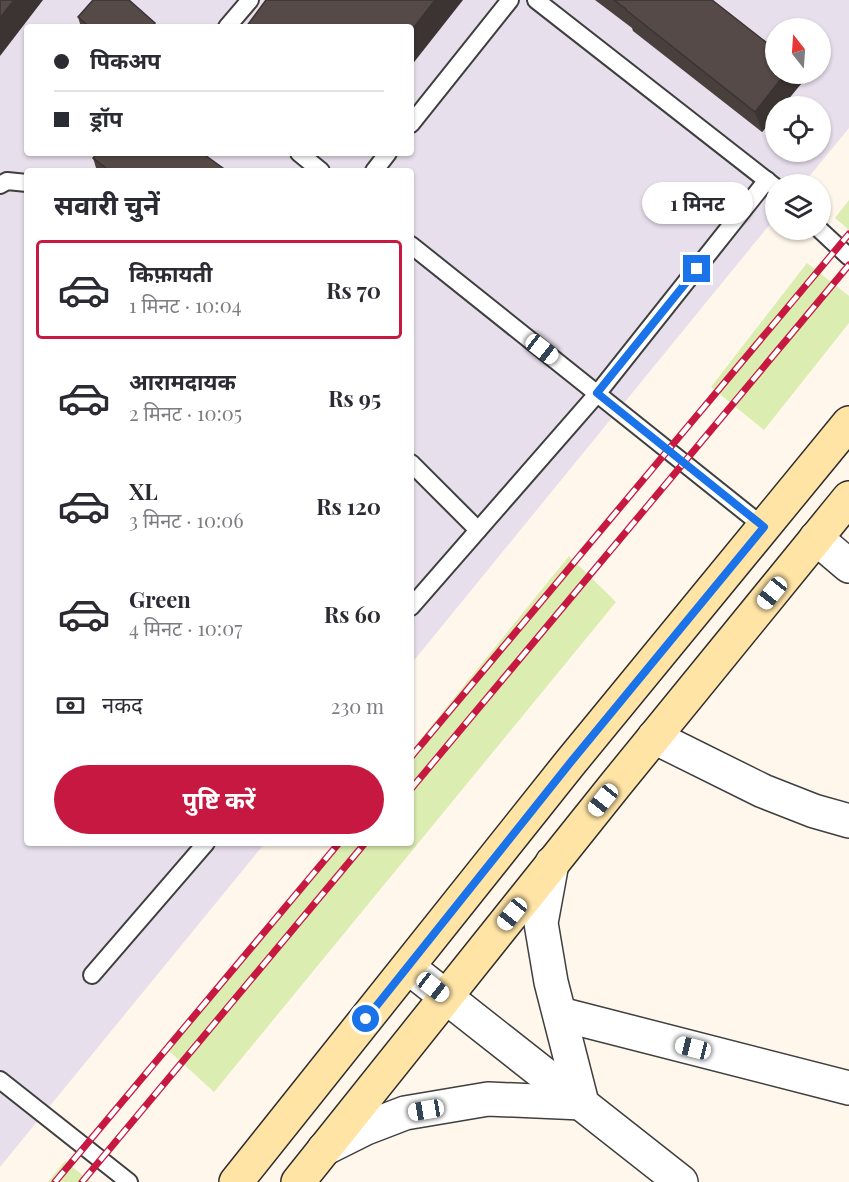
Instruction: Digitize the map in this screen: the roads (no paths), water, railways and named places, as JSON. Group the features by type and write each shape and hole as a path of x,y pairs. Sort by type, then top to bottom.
{"main road":[{"path":"236,1182 570,763 849,423"},
{"path":"297,1182 552,863 849,498"}],"street":[{"path":"816,538 849,566"},
{"path":"654,737 763,791 814,811 849,821"},
{"path":"552,863 541,923 551,982 582,1104"},
{"path":"408,967 681,1182"},
{"path":"560,1014 849,1088"},
{"path":"324,1149 366,1128 405,1113 488,1099 582,1104"}],"lane":[{"path":"230,24 250,0"},
{"path":"414,120 510,0"},
{"path":"536,0 765,179"},
{"path":"304,156 318,168"},
{"path":"376,168 386,156"},
{"path":"0,185 7,181 24,183"},
{"path":"414,605 597,393 765,191"},
{"path":"831,240 849,257"},
{"path":"414,247 764,527"},
{"path":"414,466 478,530"},
{"path":"92,975 203,846"},
{"path":"0,1080 129,1182"}],"railway":[{"path":"414,753 849,234"},
{"path":"414,785 849,265"},
{"path":"55,1182 336,846"},
{"path":"82,1182 362,846"}]}
